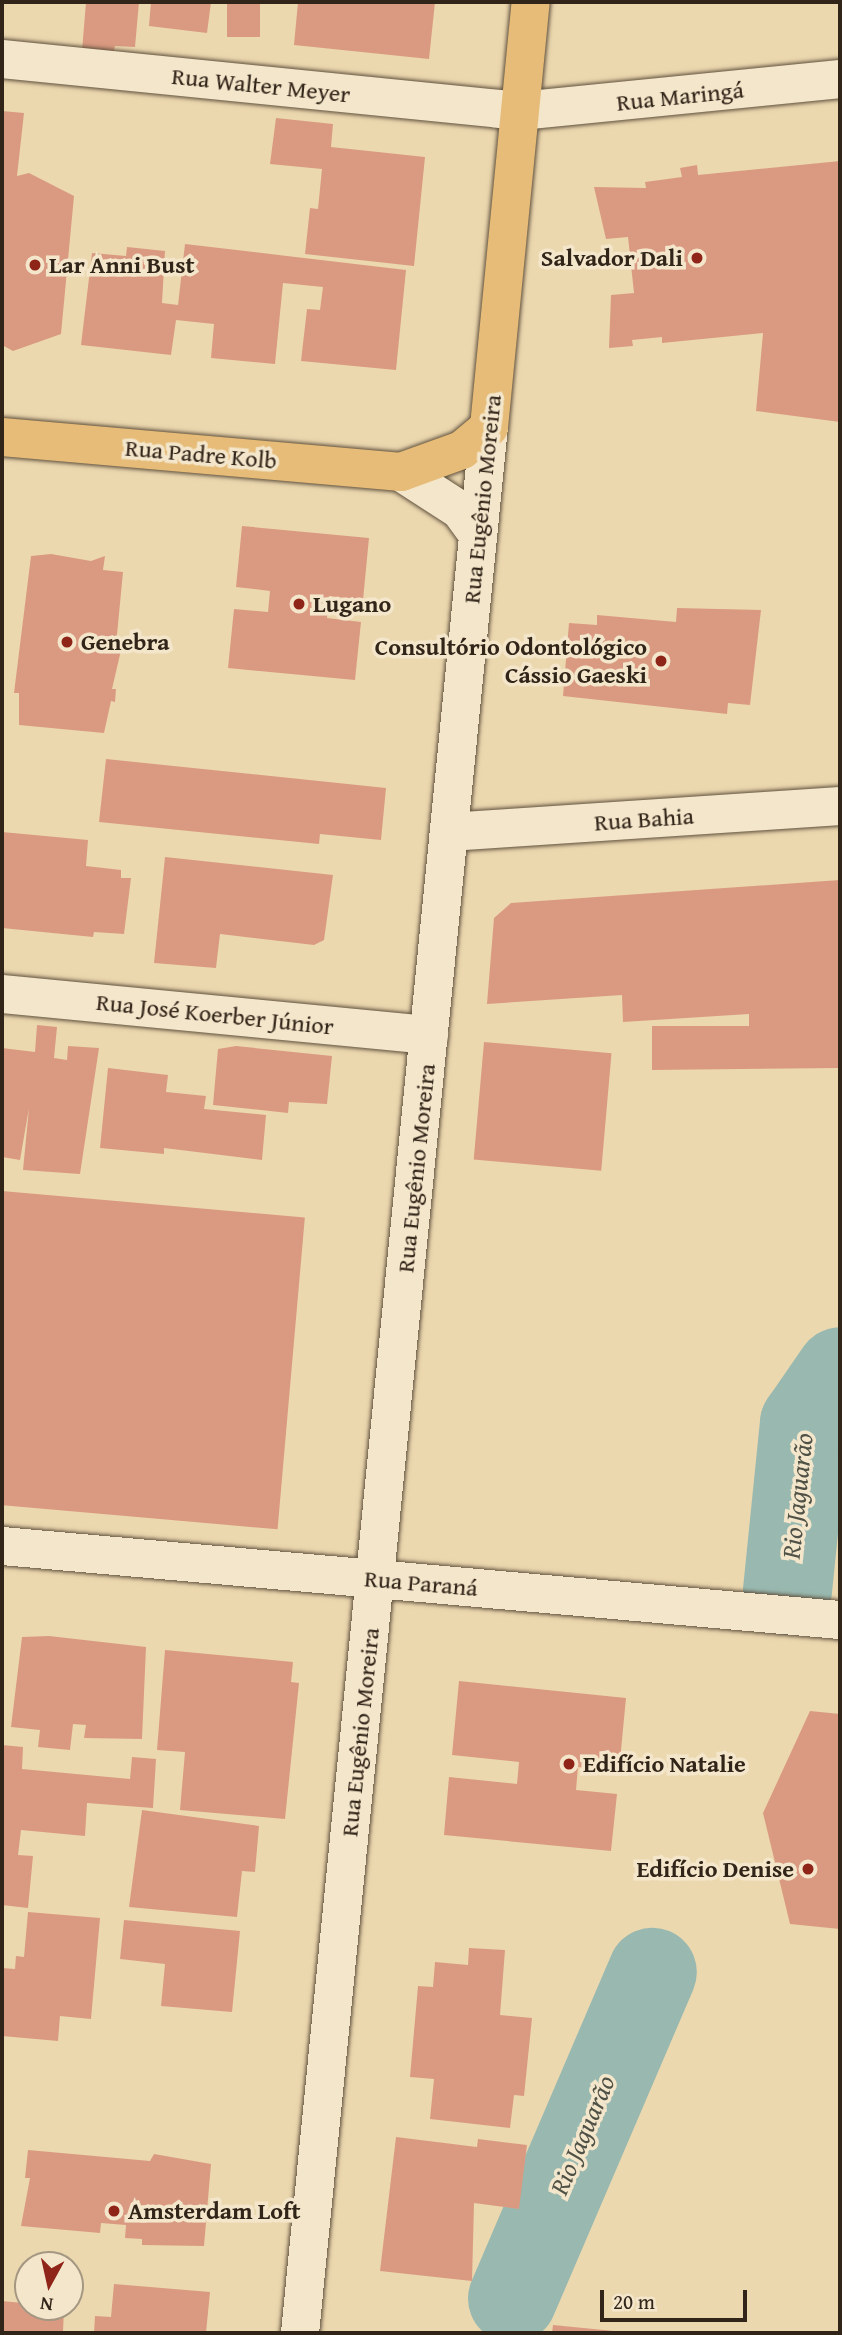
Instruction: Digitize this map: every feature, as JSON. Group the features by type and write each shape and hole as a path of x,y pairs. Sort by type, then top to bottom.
{"main road":[{"name":"Rua Eugênio Moreira","path":"489,427 531,2"},
{"name":"Rua Padre Kolb","path":"2,437 401,472 462,450 489,427"}],"street":[{"name":"Rua Walter Meyer","path":"2,59 520,111"},
{"name":"Rua Maringá","path":"520,111 840,79"},
{"name":"Rua Eugênio Moreira","path":"300,2333 489,427"},
{"name":"Rua Padre Kolb","path":"401,472 460,510 478,535"},
{"name":"Rua Bahia","path":"449,832 840,806"},
{"name":"Rua José Koerber Júnior","path":"2,993 429,1035"},
{"name":"Rua Paraná","path":"2,1546 840,1620"}],"building":[{"path":"86,2 139,2 135,47 115,46 113,54 82,51"},
{"path":"151,2 211,2 207,33 149,26"},
{"path":"227,2 260,2 260,37 227,37"},
{"path":"298,2 435,2 429,59 294,45"},
{"name":"Lar Anni Bust","path":"2,111 24,113 17,176 29,173 74,196 61,334 13,351 2,345"},
{"path":"276,118 333,124 331,147 425,157 414,266 305,254 310,208 318,209 322,169 270,164"},
{"name":"Salvador Dali","path":"840,161 840,422 756,411 763,333 662,343 662,337 632,340 633,346 609,348 611,295 634,293 628,237 606,239 594,187 646,188 645,182 682,177 680,168 697,165 698,175"},
{"path":"185,244 406,270 396,370 301,361 307,309 320,310 323,287 283,283 275,364 211,358 214,324 176,320 171,355 81,345 92,253 126,256 127,247 165,251 162,303 178,305"},
{"name":"Lugano","path":"242,526 369,538 363,600 329,596 327,618 361,622 355,680 228,668 234,609 268,612 270,591 236,587"},
{"name":"Genebra","path":"51,554 91,561 105,556 103,570 123,572 116,645 122,646 112,689 116,689 115,702 111,701 104,733 19,725 19,693 14,693 31,556"},
{"name":"Consultório Odontológico Cássio Gaeski","path":"677,608 761,610 750,705 728,703 727,714 563,696 569,623 597,625 597,615 676,622"},
{"path":"106,759 386,788 381,840 320,834 319,844 99,822"},
{"path":"2,832 88,840 86,866 121,870 121,878 131,878 124,934 94,932 93,937 2,928"},
{"path":"165,857 333,875 324,940 314,945 220,934 216,968 154,963"},
{"path":"840,880 840,1068 652,1070 652,1026 749,1026 749,1014 623,1022 622,995 487,1004 494,918 511,903"},
{"path":"37,1025 57,1027 54,1058 67,1060 68,1046 99,1048 80,1174 23,1170 29,1108 20,1160 2,1157 2,1048 35,1052"},
{"path":"484,1042 612,1053 601,1171 474,1160"},
{"path":"236,1046 332,1056 327,1104 289,1102 288,1113 213,1105 218,1049"},
{"path":"108,1068 168,1075 166,1092 206,1096 204,1109 266,1115 262,1160 164,1148 164,1154 100,1148"},
{"path":"2,1191 305,1217 278,1529 2,1505"},
{"path":"49,1636 146,1647 142,1739 84,1738 86,1725 73,1724 70,1750 38,1747 40,1730 11,1727 22,1637"},
{"path":"165,1650 293,1662 291,1682 299,1683 285,1819 180,1810 185,1752 157,1750"},
{"name":"Edifício Natalie","path":"459,1681 626,1698 619,1771 578,1767 576,1790 617,1794 611,1851 444,1835 449,1777 517,1784 519,1762 452,1755"},
{"name":"Edifício Denise","path":"810,1711 840,1714 840,1929 790,1924 763,1813"},
{"path":"2,1745 23,1747 22,1769 130,1779 132,1757 156,1759 153,1808 87,1803 85,1836 21,1830 18,1855 33,1856 28,1908 2,1905"},
{"path":"142,1810 259,1826 255,1872 242,1871 237,1917 129,1907"},
{"path":"28,1912 100,1918 91,2019 60,2016 58,2041 2,2036 2,1968 15,1969 16,1956 24,1957"},
{"path":"124,1920 240,1931 232,2012 161,2006 165,1964 120,1959"},
{"path":"469,1948 505,1950 500,2015 532,2018 524,2096 514,2095 510,2128 430,2119 434,2079 410,2077 418,1986 433,1987 435,1962 468,1965"},
{"path":"396,2137 477,2147 478,2139 527,2145 519,2209 474,2203 472,2281 380,2271"},
{"name":"Amsterdam Loft","path":"28,2150 150,2161 154,2154 211,2164 204,2246 142,2245 142,2239 125,2238 126,2225 101,2223 100,2233 21,2226 30,2178 25,2178"},
{"path":"114,2284 210,2292 206,2333 94,2333 95,2316 111,2317"},
{"path":"2,2301 14,2302 14,2321 63,2321 63,2333 2,2333"},
{"path":"553,2325 614,2331 614,2333 552,2333"}],"waterway":[{"name":"Rio Jaguarão","path":"787,1590 804,1423 840,1371"},
{"name":"Rio Jaguarão","path":"512,2298 652,1972"}],"place":[{"name":"Salvador Dali","path":"697,258"},
{"name":"Lar Anni Bust","path":"35,265"},
{"name":"Lugano","path":"299,604"},
{"name":"Genebra","path":"67,642"},
{"name":"Consultório Odontológico Cássio Gaeski","path":"661,661"},
{"name":"Edifício Natalie","path":"569,1764"},
{"name":"Edifício Denise","path":"808,1869"},
{"name":"Amsterdam Loft","path":"114,2211"}]}
